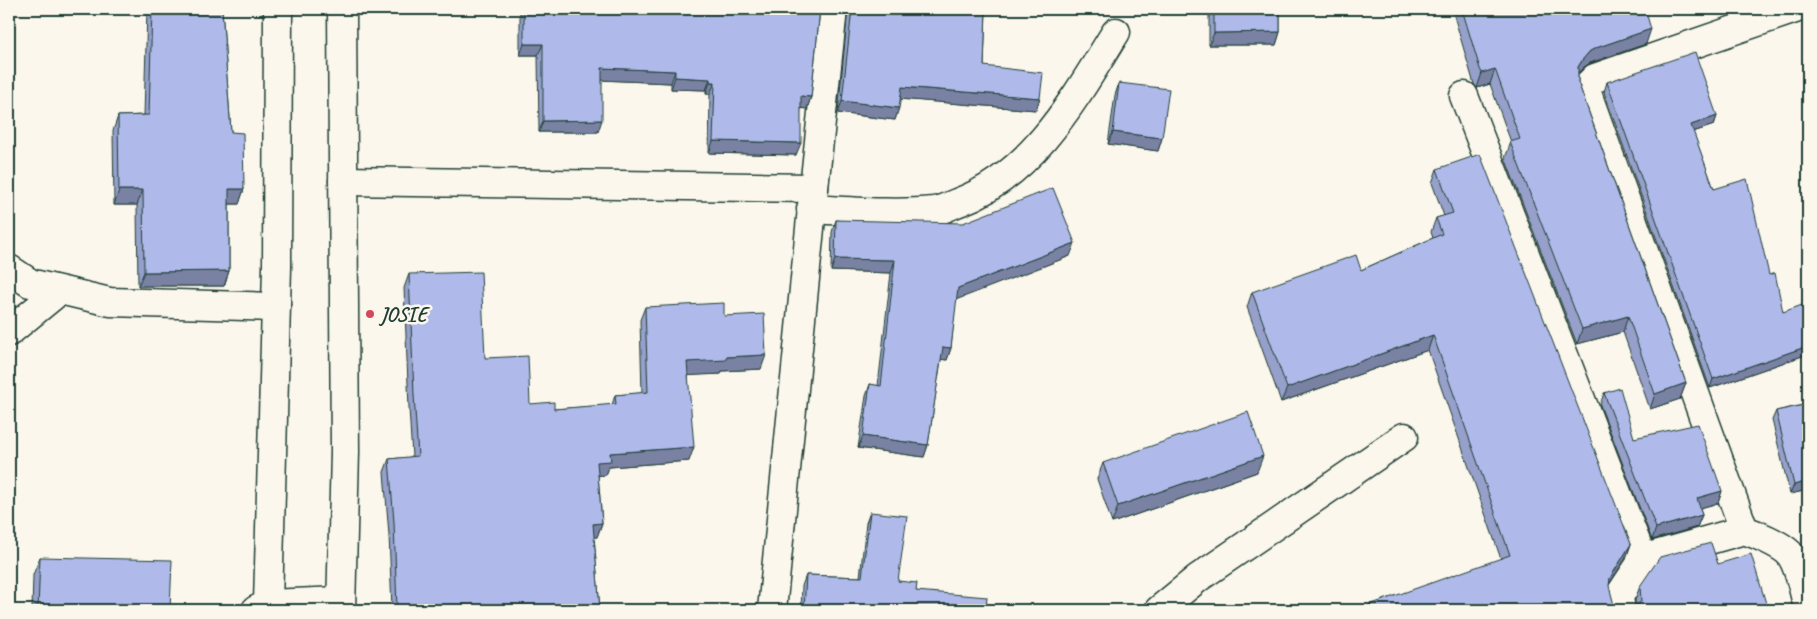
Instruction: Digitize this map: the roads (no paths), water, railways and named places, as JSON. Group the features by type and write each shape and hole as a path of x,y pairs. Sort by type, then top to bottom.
{"street":[{"path":"278,9 276,306 262,607 340,605 345,452 342,9"},
{"path":"772,610 834,9"},
{"path":"1744,530 1587,93 1588,84 1595,78 1795,9"},
{"path":"343,181 813,198 888,212 936,211 975,196 1012,172 1048,133 1116,32"},
{"path":"1464,96 1643,560"},
{"path":"9,269 30,283 110,302 276,306"},
{"path":"9,292 60,291"},
{"path":"9,332 60,291"},
{"path":"1159,610 1198,578 1404,437"},
{"path":"1621,610 1620,593 1643,560 1744,530 1783,548 1789,553 1795,562 1808,608"}],"place":[{"name":"JOSIE","path":"370,314"}]}
